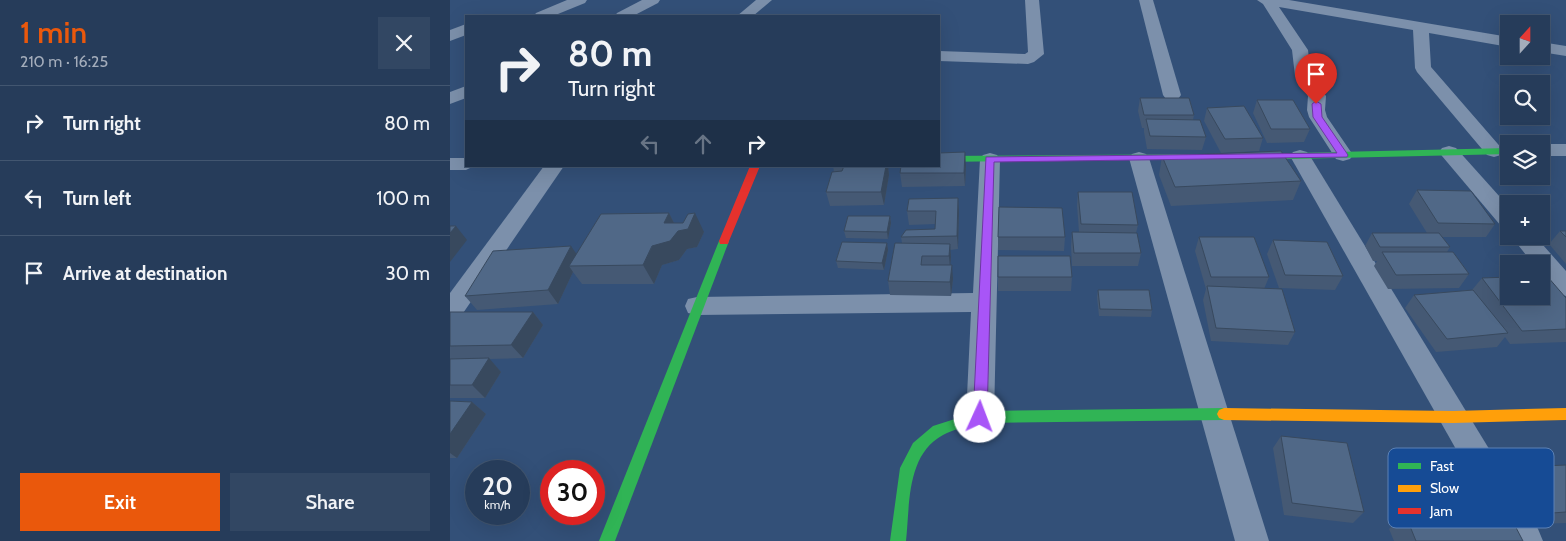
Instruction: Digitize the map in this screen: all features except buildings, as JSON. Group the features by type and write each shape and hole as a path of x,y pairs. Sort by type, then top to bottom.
{"street":[{"path":"552,15 580,0"},
{"path":"624,15 652,0"},
{"path":"745,15 765,0"},
{"path":"940,56 1028,59 1034,57 1036,54 1032,0"},
{"path":"1146,0 1172,95"},
{"path":"1264,0 1309,4 1500,40"},
{"path":"1268,1 1300,50 1303,76 1317,96 1316,110 1318,117 1343,155"},
{"path":"450,22 465,28"},
{"path":"1421,26 1423,68 1500,149"},
{"path":"450,36 465,28"},
{"path":"1550,48 1566,51"},
{"path":"450,99 465,92"},
{"path":"1550,150 1566,150"},
{"path":"1233,157 1500,151"},
{"path":"1449,152 1500,211"},
{"path":"1300,156 1471,448"},
{"path":"940,160 1214,157"},
{"path":"1139,158 1252,541"},
{"path":"980,417 990,159"},
{"path":"450,164 465,164"},
{"path":"450,312 553,167"},
{"path":"607,541 697,306 756,167"},
{"path":"1530,245 1566,288"},
{"path":"697,306 984,302"},
{"path":"898,541 907,468 918,448 938,430 980,417 1215,414 1453,417 1566,414"},
{"path":"1518,528 1526,541"}],"traffic: fast":[{"path":"1248,157 1500,151"},
{"path":"940,159 1200,157"},
{"path":"607,541 724,241"},
{"path":"898,541 907,468 918,448 938,430 980,417 1224,414"}],"traffic: slow":[{"path":"1224,414 1453,417 1566,414"}],"traffic: jam":[{"path":"724,241 755,167"}],"route":[{"path":"980,417 990,159 1343,155 1318,117 1316,104"}]}
